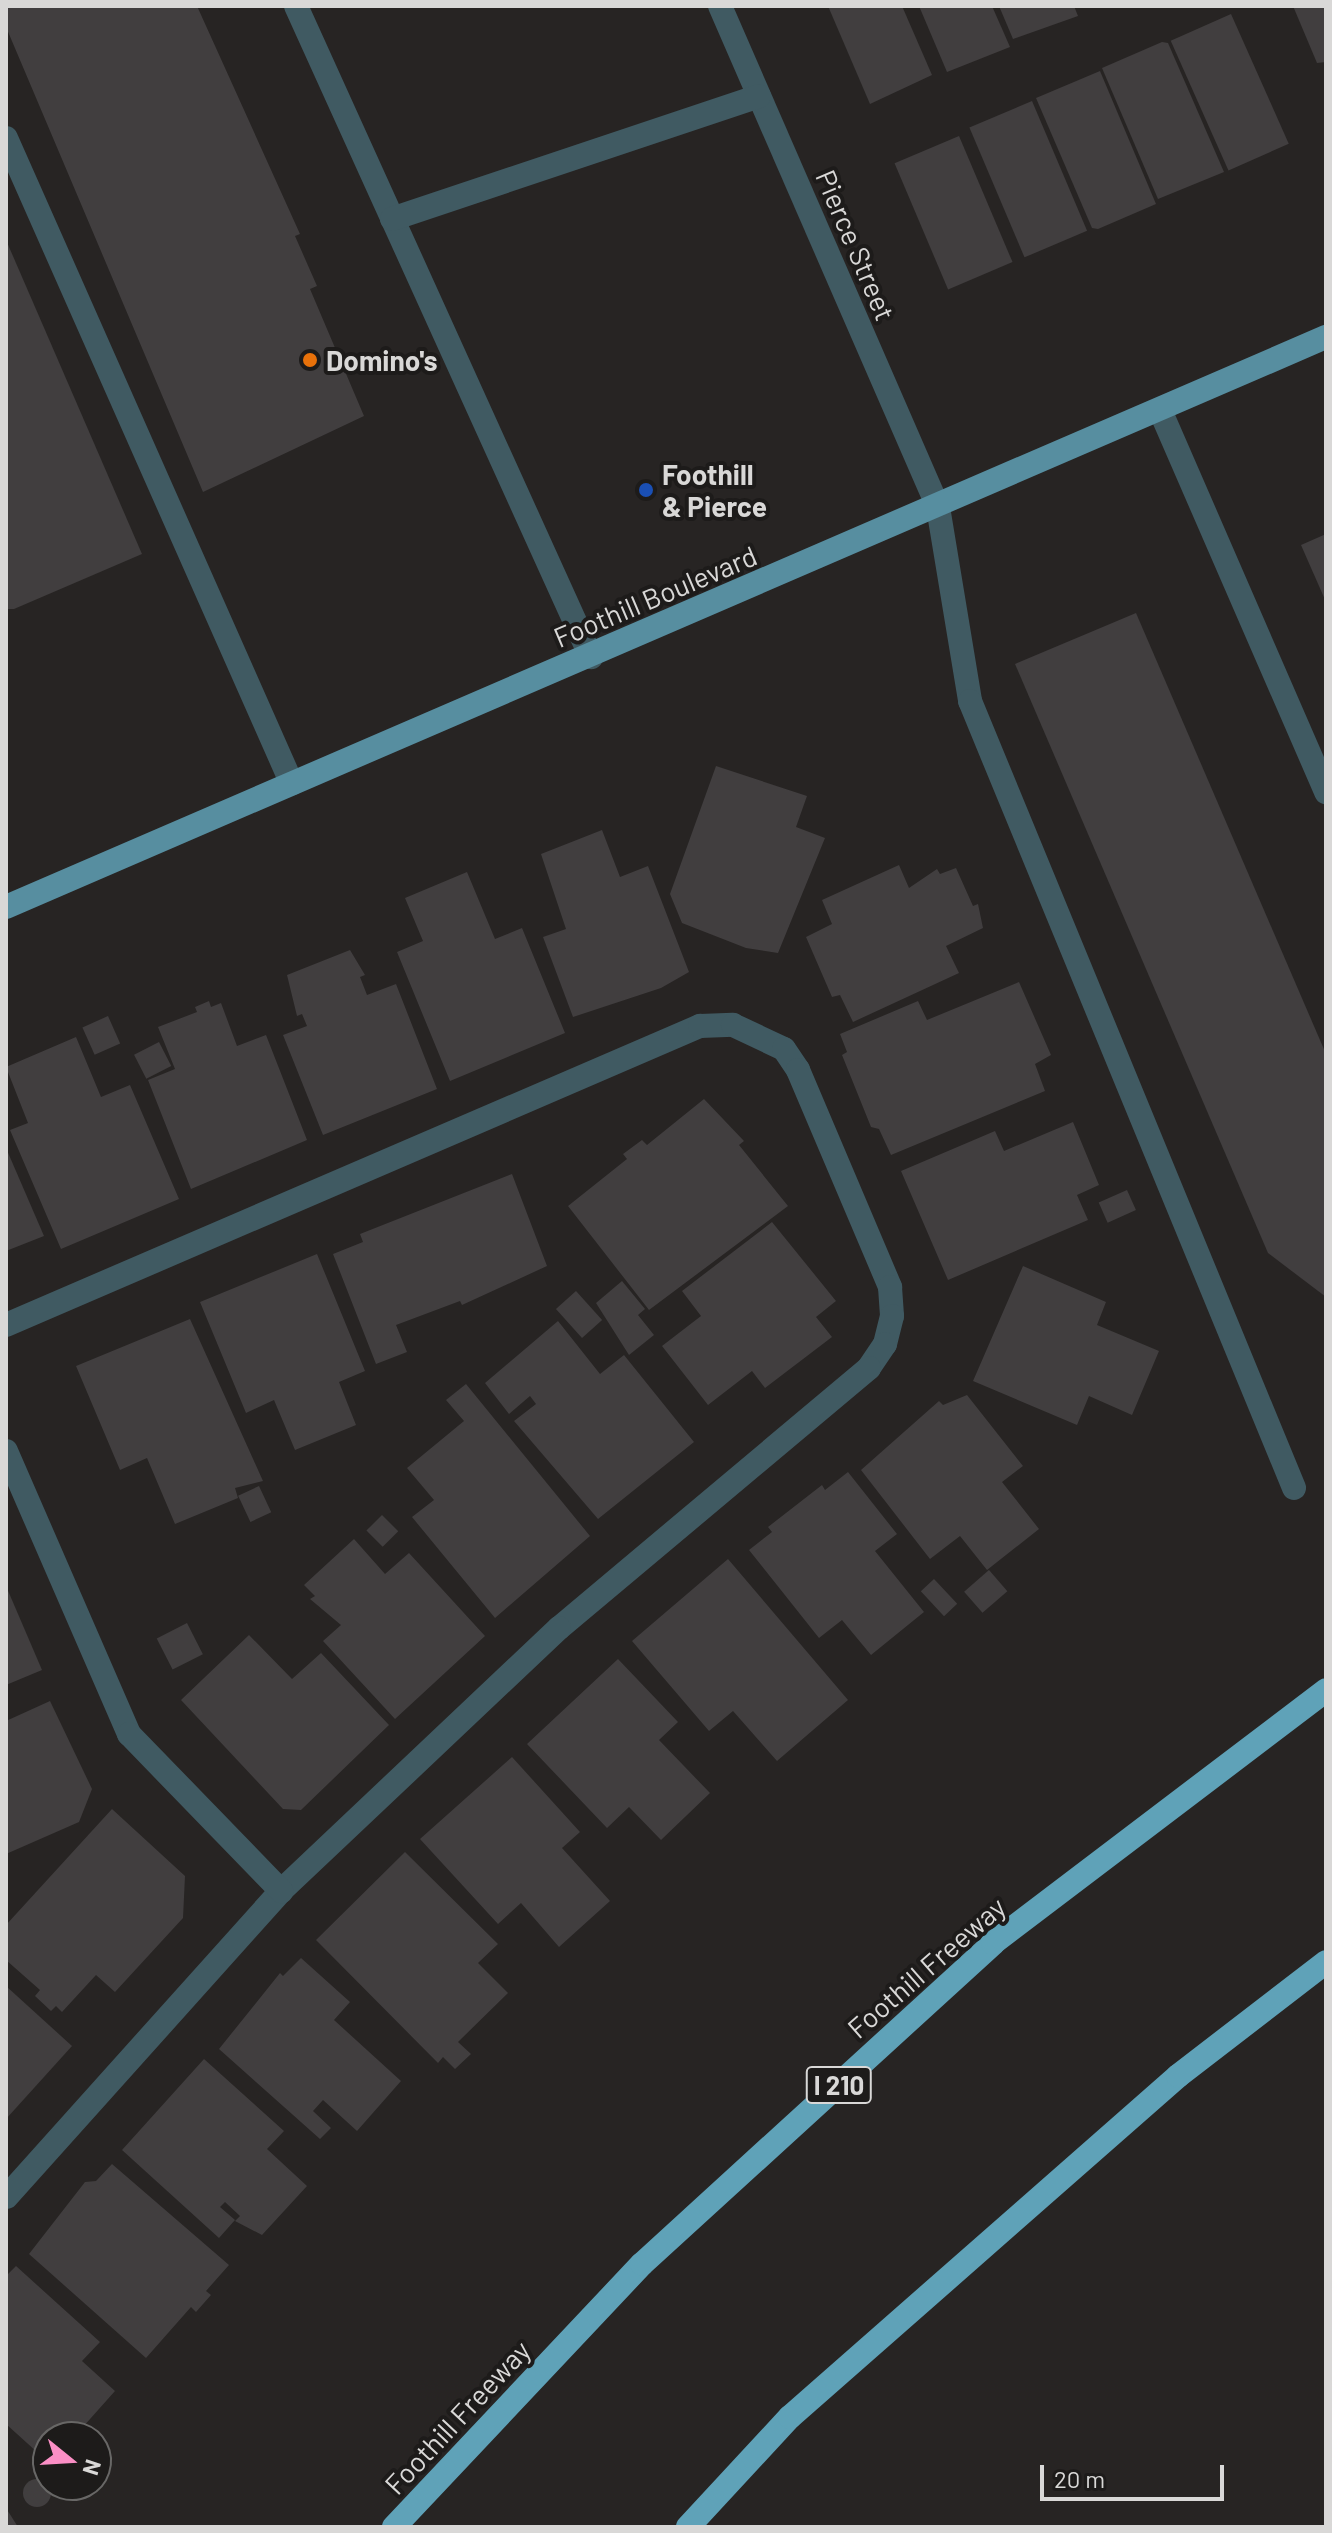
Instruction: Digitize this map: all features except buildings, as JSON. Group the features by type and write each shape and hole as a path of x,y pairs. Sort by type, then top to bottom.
{"highway":[{"name":"Foothill Freeway","path":"394,2527 642,2264 993,1943 1326,1690"},
{"path":"688,2527 790,2417 1178,2076 1326,1962"}],"main road":[{"name":"Foothill Boulevard","path":"6,907 1326,337"}],"street":[{"path":"296,6 591,657"},
{"name":"Pierce Street","path":"720,6 938,507 970,701 1294,1488"},
{"path":"392,219 759,96"},
{"path":"6,138 292,784"},
{"path":"1160,410 1326,792"},
{"path":"6,1325 700,1026 733,1025 763,1035 784,1049 798,1070 890,1287 892,1316 885,1344 869,1368 559,1628 281,1891 6,2197"},
{"path":"6,1451 129,1734 281,1891"}],"place":[{"name":"Domino's","path":"310,360"},
{"name":"Foothill & Pierce","path":"646,490"}]}
